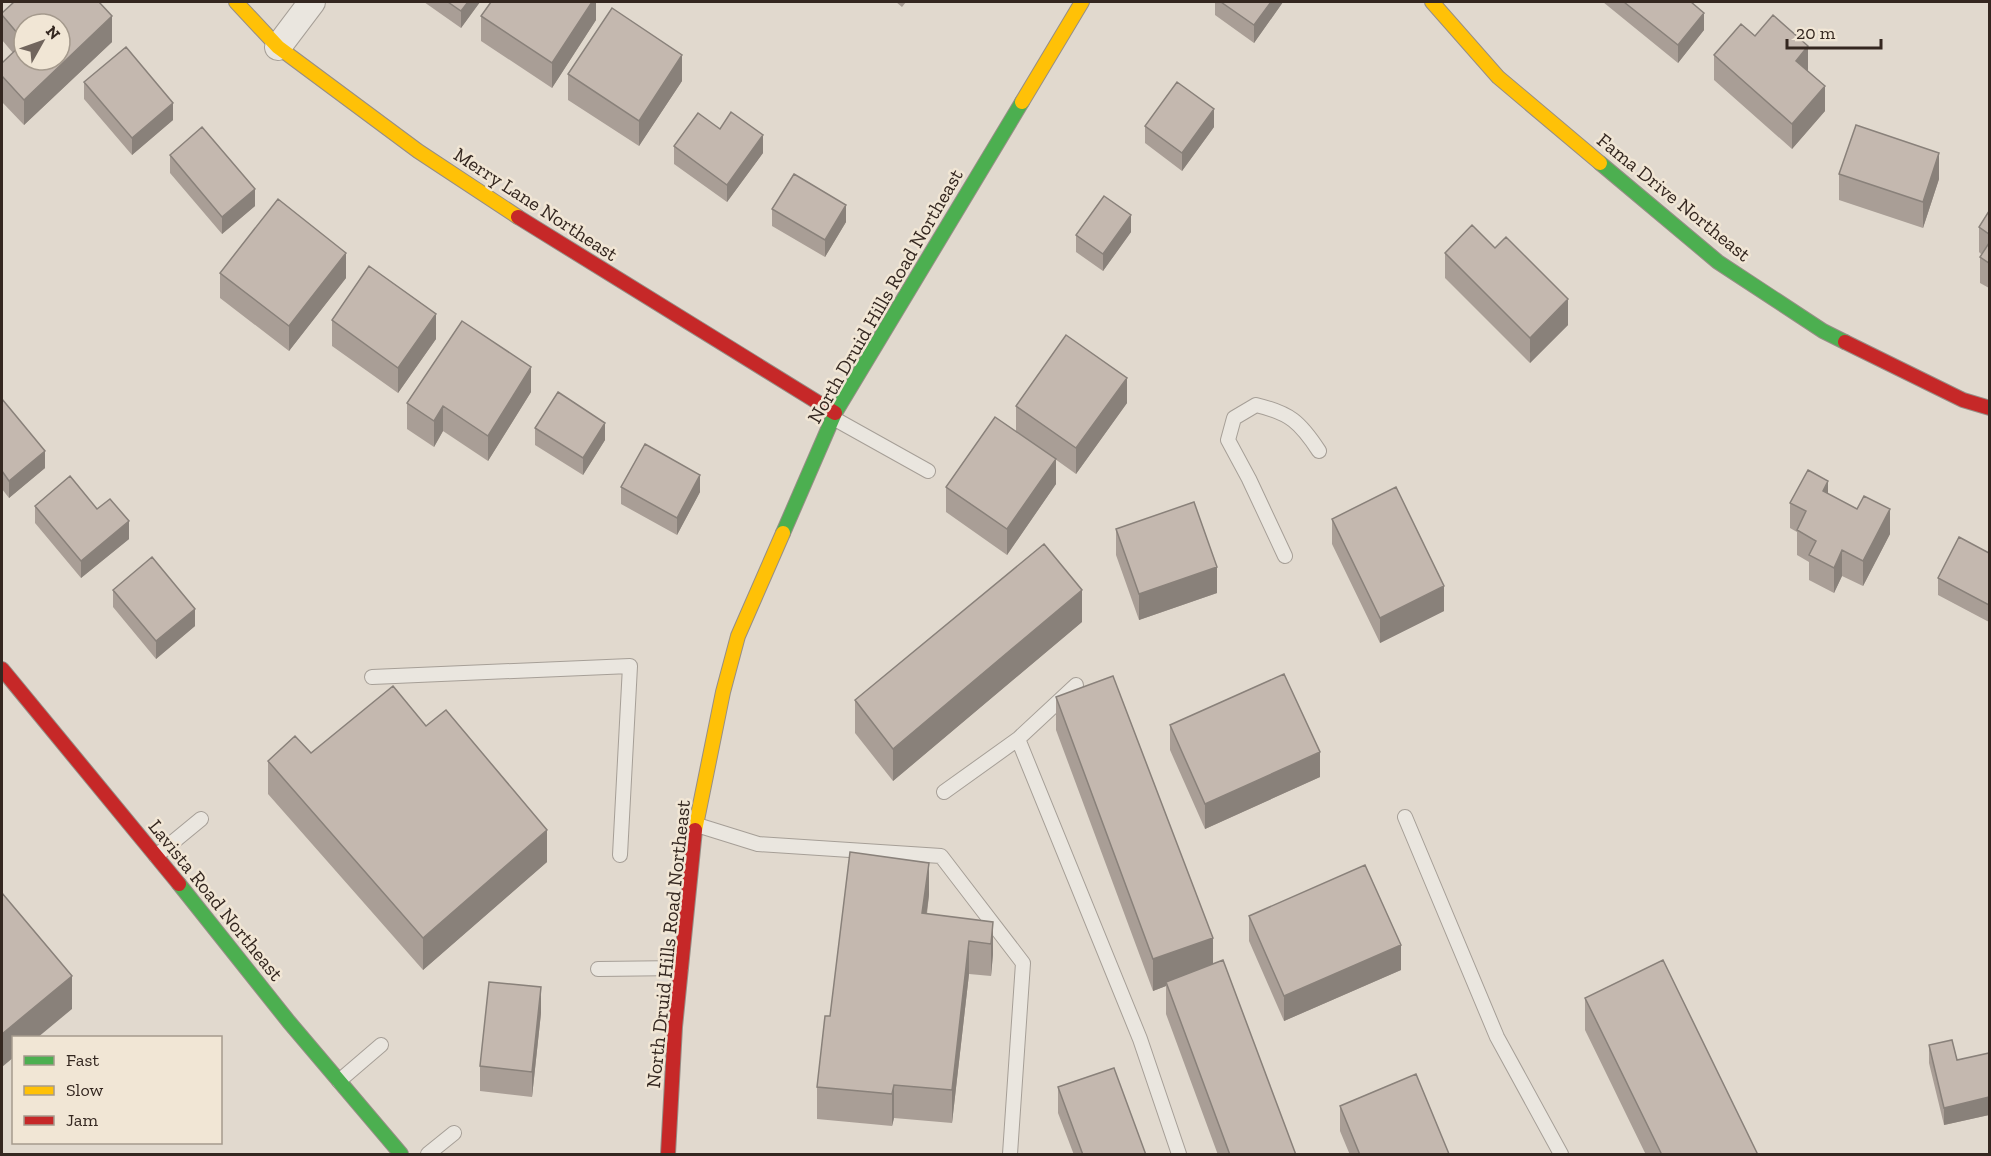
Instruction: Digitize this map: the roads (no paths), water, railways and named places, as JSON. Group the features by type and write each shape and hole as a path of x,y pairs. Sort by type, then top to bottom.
{"main road":[{"name":"Merry Lane Northeast","path":"236,2 278,47 418,151 538,230 834,415"},
{"name":"North Druid Hills Road Northeast","path":"668,1155 675,1027 696,825 723,692 738,636 834,415 1082,2"},
{"name":"Fama Drive Northeast","path":"1432,2 1498,77 1718,262 1823,331 1963,400 1989,408"},
{"name":"Lavista Road Northeast","path":"2,669 289,1022 401,1155"}],"street":[{"path":"278,47 312,2"}],"lane":[{"path":"1285,556 1228,440 1234,417 1256,405 1280,411 1306,430 1318,451"},
{"path":"834,415 928,471"},
{"path":"372,676 630,666 620,855"},
{"path":"944,792 1018,739 1076,685"},
{"path":"1018,739 1140,1039 1179,1155"},
{"path":"1405,817 1497,1037 1561,1155"},
{"path":"156,856 201,819"},
{"path":"696,825 758,844 941,856 1023,963 1010,1155"},
{"path":"598,969 681,968"},
{"path":"339,1082 381,1045"},
{"path":"428,1155 454,1133"}]}
